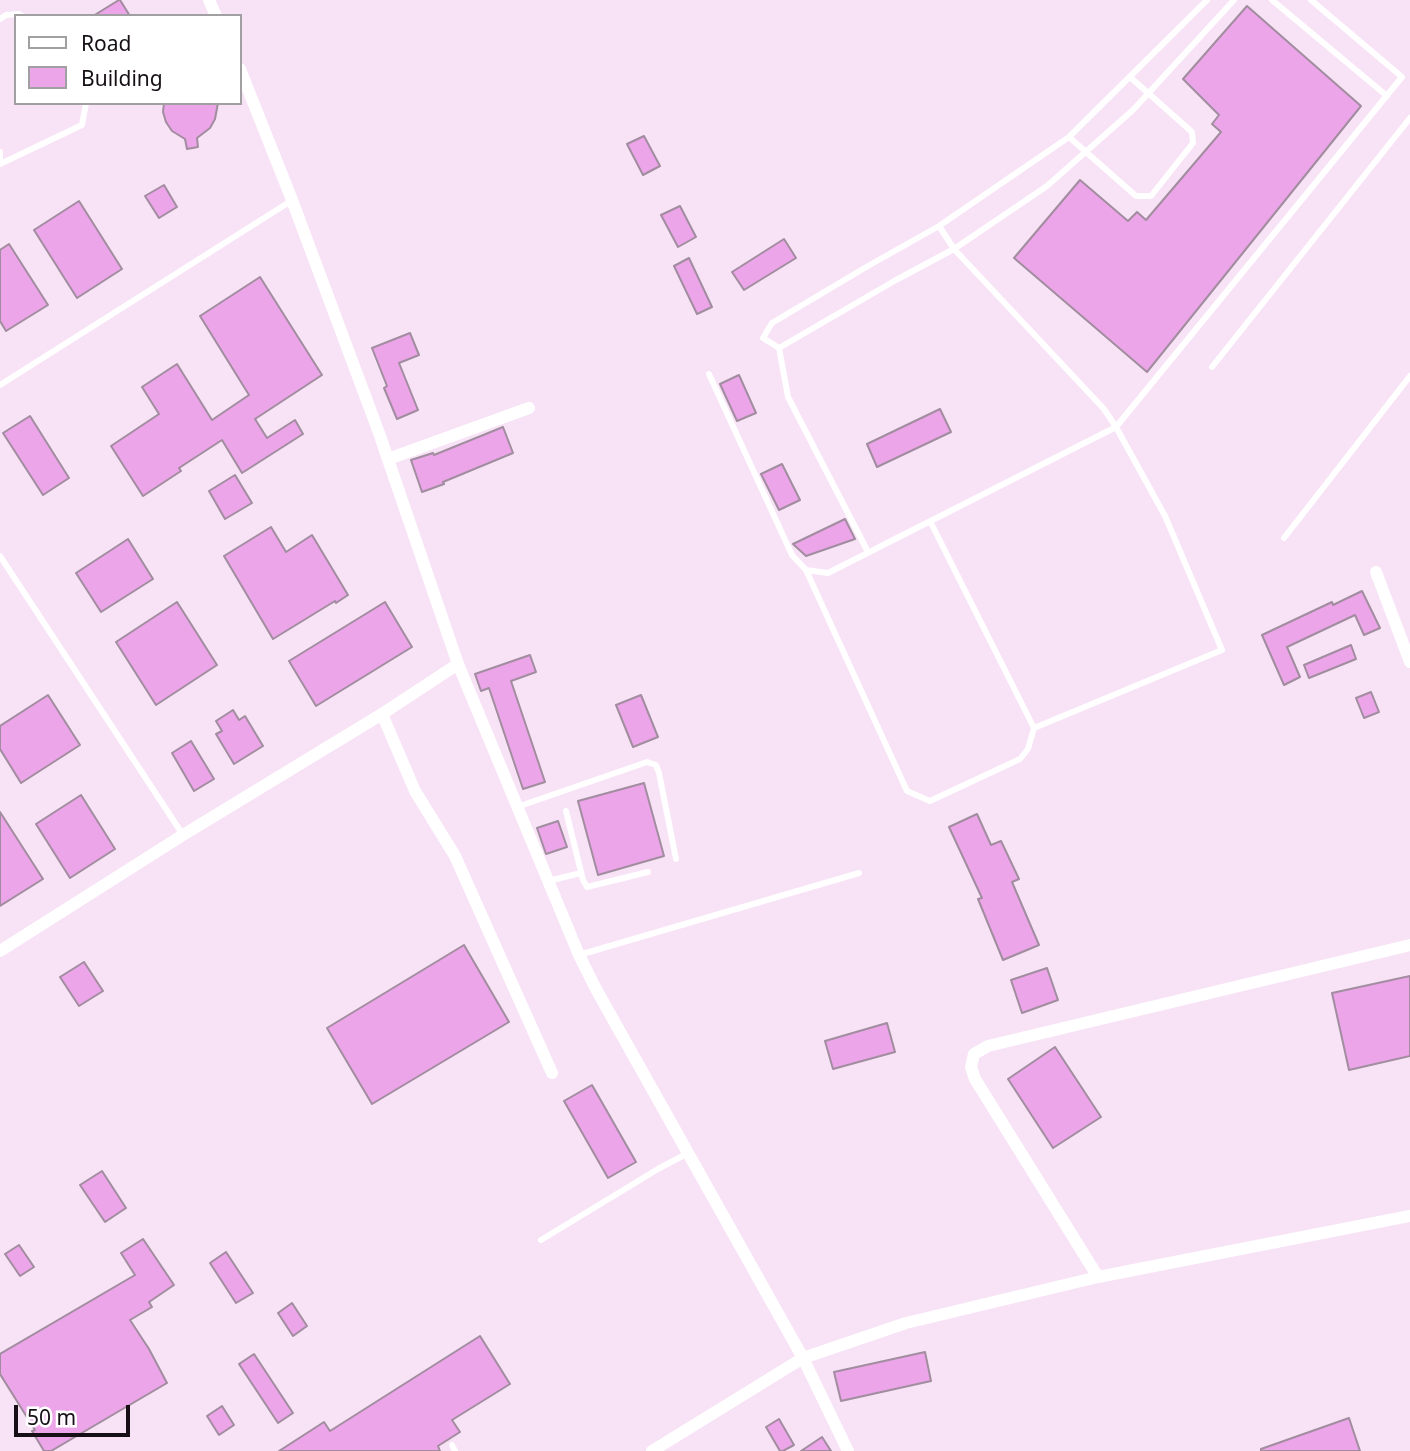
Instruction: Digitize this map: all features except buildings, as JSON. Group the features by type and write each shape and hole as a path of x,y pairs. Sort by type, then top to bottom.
{"street":[{"path":"242,74 388,459 458,664 579,955 803,1358 848,1451"},
{"path":"388,459 529,408"},
{"path":"1376,572 1410,662"},
{"path":"0,951 183,835 382,715 458,664"},
{"path":"382,715 415,791 456,856 552,1073"},
{"path":"1098,1277 975,1079 971,1067 974,1054 988,1046 1410,945"},
{"path":"660,1449 803,1358 906,1323 1098,1277 1410,1216"}],"lane":[{"path":"868,552 789,397 779,348 762,338 772,323 939,226 1069,137 1207,0"},
{"path":"779,348 954,249 1047,186 1133,110 1234,0"},
{"path":"1272,0 1387,96"},
{"path":"806,570 828,573 1116,427 1402,78 1311,0"},
{"path":"1069,137 1136,196 1151,196 1193,143 1192,132 1130,77"},
{"path":"0,164 82,125 86,105"},
{"path":"1212,367 1410,118"},
{"path":"0,152 0,158"},
{"path":"0,385 292,200"},
{"path":"939,226 954,249 1104,409 1165,516 1222,650 1034,728"},
{"path":"709,374 792,555 806,570 907,791 930,801 1020,759 1028,749 1034,728 930,521"},
{"path":"1284,538 1410,376"},
{"path":"0,556 183,835"},
{"path":"517,807 648,762 656,765 659,773 676,859"},
{"path":"566,811 585,885 591,887 648,872"},
{"path":"548,881 581,873"},
{"path":"579,955 859,873"},
{"path":"541,1240 688,1153"}]}
